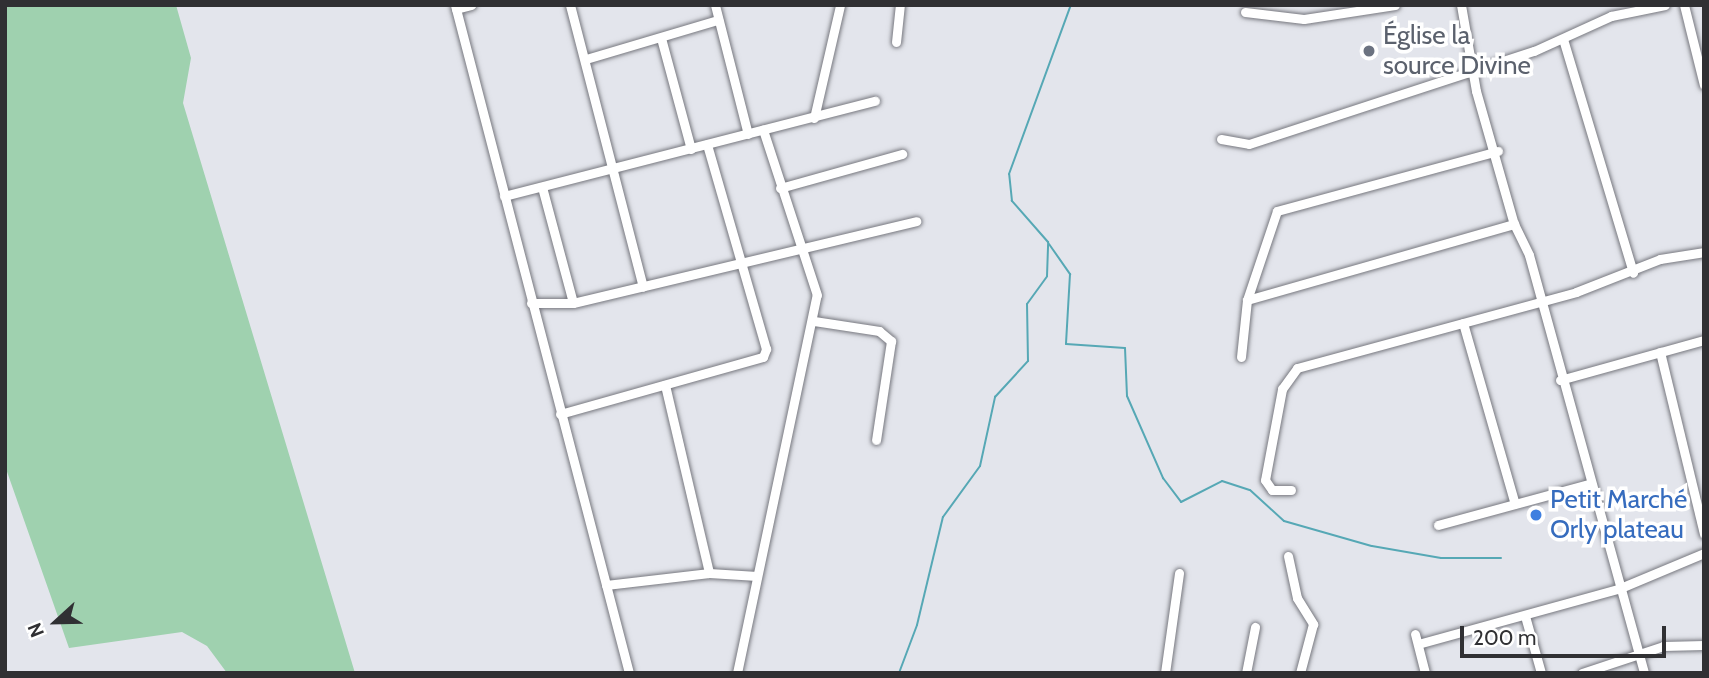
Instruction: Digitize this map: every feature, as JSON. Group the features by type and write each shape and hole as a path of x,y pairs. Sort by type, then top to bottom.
{"street":[{"path":"471,5 456,7 629,673"},
{"path":"570,5 643,287"},
{"path":"715,5 748,134"},
{"path":"814,118 840,5"},
{"path":"896,42 900,5"},
{"path":"1245,12 1304,19 1395,5"},
{"path":"1461,5 1472,68 1498,151 1514,224 1542,298 1560,380 1644,673"},
{"path":"1221,139 1249,144 1563,39 1611,16 1665,5"},
{"path":"1684,5 1704,85"},
{"path":"586,59 718,20"},
{"path":"661,38 691,149"},
{"path":"1563,39 1633,273"},
{"path":"504,196 875,101"},
{"path":"737,673 814,321 817,295 798,250 763,130"},
{"path":"560,414 762,357 766,349 707,144"},
{"path":"1241,357 1247,300 1278,211 1498,151"},
{"path":"780,188 902,154"},
{"path":"542,187 573,303"},
{"path":"531,303 573,303 916,221"},
{"path":"1247,300 1514,224"},
{"path":"1291,490 1272,490 1265,480 1287,377 1297,369 1633,273 1660,259 1704,252"},
{"path":"814,321 879,331 891,341 876,440"},
{"path":"1464,323 1516,504"},
{"path":"1560,380 1704,340"},
{"path":"1660,352 1704,534"},
{"path":"665,385 709,573"},
{"path":"1438,525 1589,484"},
{"path":"1418,644 1618,589 1704,553"},
{"path":"1288,556 1297,598 1313,624 1300,673"},
{"path":"606,585 709,573 757,576"},
{"path":"1165,673 1179,573"},
{"path":"1525,616 1541,673"},
{"path":"1246,673 1255,627"},
{"path":"1415,634 1425,673"},
{"path":"1582,673 1677,643 1704,645"}],"green space":[{"path":"5,5 176,5 191,58 183,103 355,673 227,673 207,646 182,632 69,648 5,466"}],"waterway":[{"path":"899,673 917,625 943,517 980,466 995,397 1028,361 1027,304 1047,276 1048,242 1012,201 1009,174 1071,5"},
{"path":"1049,244 1070,274 1066,344 1125,348 1127,396 1163,478 1181,502 1222,481 1250,490 1284,521 1372,546 1441,558 1501,558"}],"place":[{"name":"Église la source Divine","path":"1369,51"},
{"name":"Petit Marché Orly plateau","path":"1536,515"}]}
